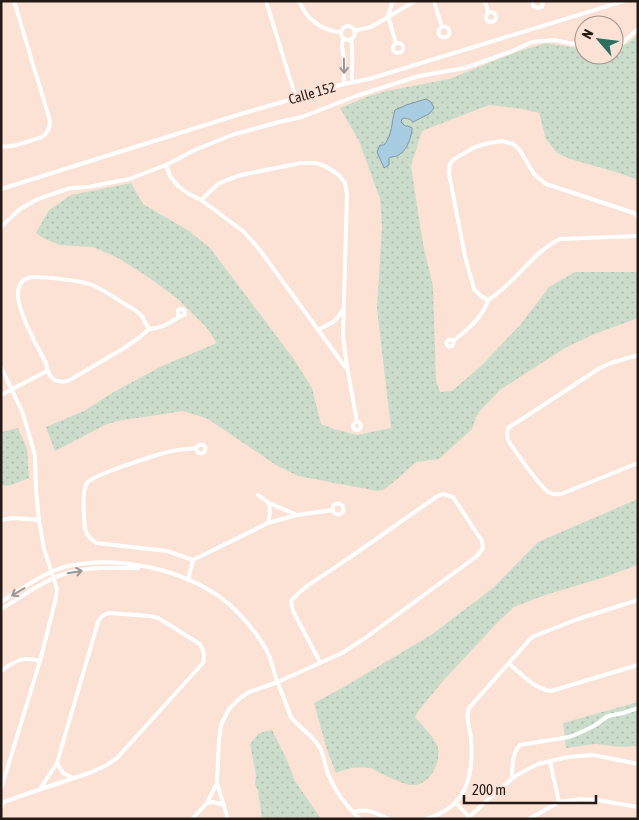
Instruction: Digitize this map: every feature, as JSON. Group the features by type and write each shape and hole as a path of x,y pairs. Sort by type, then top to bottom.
{"street":[{"path":"1,146 10,146 42,137 50,127 50,121 14,1"},
{"path":"266,1 296,98"},
{"path":"299,1 305,12 316,23 329,30 341,32"},
{"path":"354,31 371,27 388,16 397,4 415,1"},
{"path":"434,1 442,27"},
{"path":"485,1 488,12"},
{"path":"533,1 533,6 537,8 542,7 543,1"},
{"name":"Calle 152","path":"1,189 296,98 369,79 624,1"},
{"path":"388,16 397,4"},
{"path":"388,16 396,43"},
{"path":"341,32 347,26 354,31"},
{"path":"624,41 638,29"},
{"path":"352,82 351,63 353,48 351,39 354,36 354,31"},
{"path":"341,32 343,38 344,84"},
{"path":"343,38 351,39"},
{"path":"2,225 20,209 36,200 71,188 88,187 129,179 166,165 204,146 232,135 279,122 302,118 356,96 419,76 464,68 532,42 554,40 574,44"},
{"path":"488,300 474,289 465,256 449,174 450,164 454,159 475,147 502,141 513,144 519,149 534,174 546,184 634,212 638,217"},
{"path":"201,200 218,184 227,180 301,163 316,163 327,167 339,175 345,183 347,195 343,336 357,422"},
{"path":"166,165 170,176 178,186 244,231 348,370"},
{"path":"453,341 485,310 488,300 501,291 552,242 560,238 638,236"},
{"path":"149,328 135,310 90,284 68,279 28,278 21,282 19,287 18,301 21,312 46,363 47,371 57,382 68,381 126,347 149,328 163,326 178,318"},
{"path":"318,330 335,321 343,310"},
{"path":"638,355 600,368 516,422 508,428 507,435 509,442 541,485 547,492 554,494 562,494 638,463"},
{"path":"1,367 22,411 32,441 35,456 39,520 44,548 57,589 40,661 1,789"},
{"path":"1,395 47,371"},
{"path":"197,448 162,453 98,476 87,484 84,490 84,529 89,538 96,542 167,551 193,560 268,523 296,515 333,510"},
{"path":"228,819 217,783 221,725 229,709 249,692 278,682 342,653 477,556 483,548 482,541 453,497 443,494 438,496 297,594 291,601 293,611 320,662"},
{"path":"258,495 269,503 296,515"},
{"path":"268,523 269,503"},
{"path":"1,520 14,518 39,520"},
{"path":"188,580 193,560"},
{"path":"1,602 51,573 68,567 110,562 126,563 148,568 202,586 225,601 242,617 266,650 290,718 307,732 321,749 330,777 345,802 360,819"},
{"path":"1,609 53,578 70,572 111,568 148,568"},
{"path":"426,819 448,810 456,803 466,786 470,775 471,760 471,736 466,718 469,708 532,638 578,619 638,600"},
{"path":"1,807 4,802 74,779 107,765 117,758 203,663 205,657 204,650 200,644 158,618 108,613 102,616 98,622 58,763 40,789"},
{"path":"1,671 21,659 28,658 40,661"},
{"path":"509,664 534,685 551,691 638,665"},
{"path":"512,779 513,760 518,746 569,737 594,726 608,716 638,708"},
{"path":"456,803 468,818 517,775 538,764 568,757 592,756 638,764"},
{"path":"550,761 560,802"},
{"path":"58,763 63,773 74,779"},
{"path":"192,819 207,803 217,783"},
{"path":"1,797 4,802"},
{"path":"529,819 560,802 582,799 638,807"},
{"path":"207,803 212,802 224,805"},
{"path":"353,812 370,810 389,819"}],"green space":[{"path":"638,35 638,180 570,159 557,153 546,139 539,113 489,105 422,131 411,166 423,244 433,286 436,381 440,392 452,391 481,366 521,324 549,287 575,272 638,272 638,318 592,335 565,348 500,390 481,410 476,417 472,429 439,459 416,462 383,490 377,491 298,476 276,465 208,419 183,411 117,421 105,425 55,451 46,427 84,411 112,393 162,366 217,343 206,327 178,299 118,258 93,247 60,245 36,233 49,210 71,195 131,183 143,204 189,231 210,248 293,358 312,388 321,424 357,435 391,428 377,309 382,226 380,199 359,141 340,108 386,91 449,79 519,51 546,43 574,47 574,65 624,65 624,45"},
{"path":"18,428 27,449 29,478 11,485 1,486 1,432"},
{"path":"638,499 638,565 514,607 443,681 419,710 415,717 433,738 438,751 436,765 424,782 407,784 371,768 353,768 336,773 327,750 314,703 431,635 493,588 538,542"},
{"path":"638,702 638,746 622,747 595,744 566,748 563,723"},
{"path":"272,730 295,781 321,819 262,819 250,744 259,733"}],"water":[{"path":"426,99 431,102 434,108 429,114 413,122 405,118 402,119 401,122 405,126 412,128 410,139 403,152 398,156 389,158 389,165 384,168 377,152 380,145 384,145 389,137 395,110"}]}
